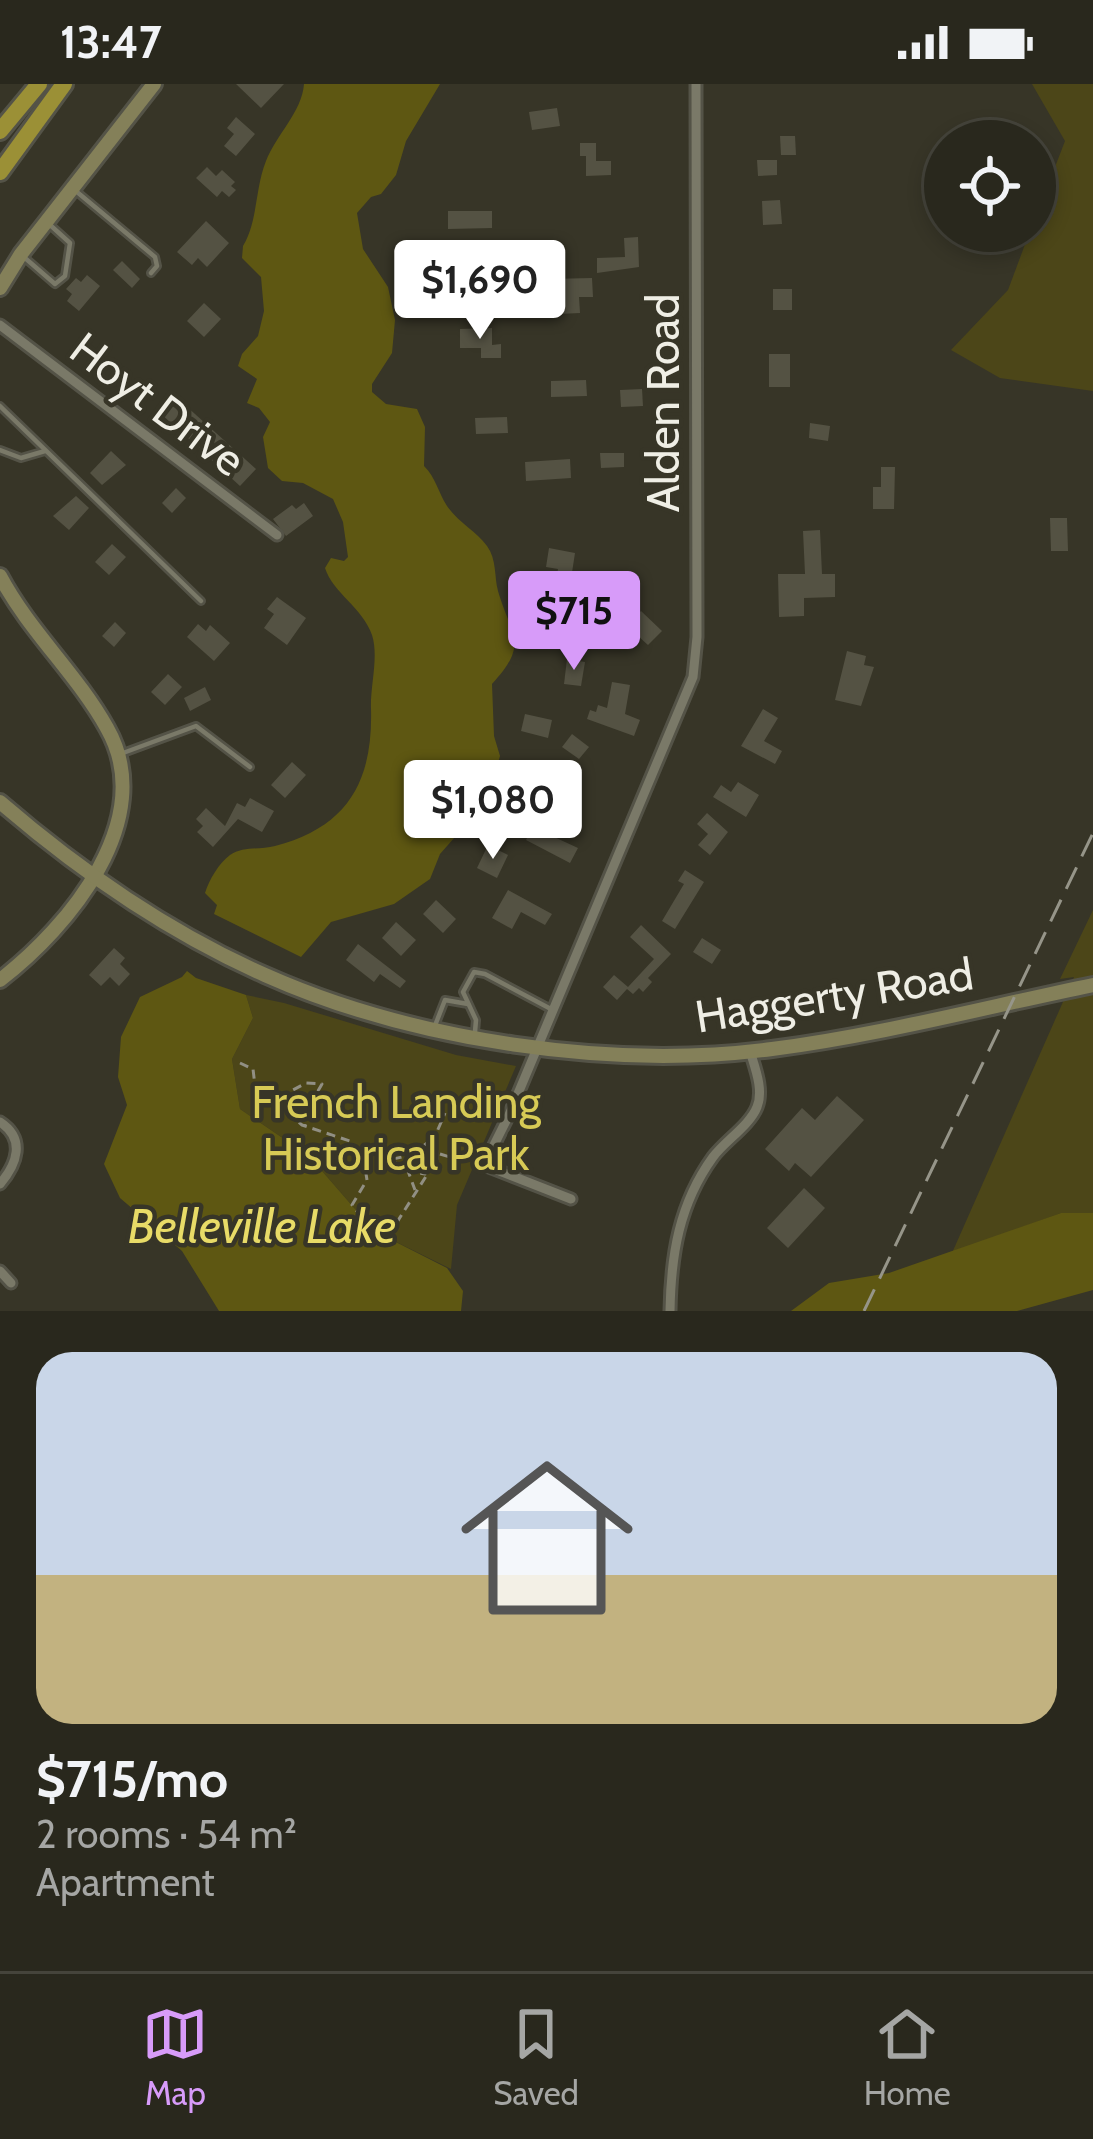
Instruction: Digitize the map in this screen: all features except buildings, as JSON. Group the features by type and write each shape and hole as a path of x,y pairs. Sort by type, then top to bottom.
{"highway":[{"path":"0,131 39,84"},
{"path":"0,172 64,84"}],"main road":[{"path":"0,288 21,254 154,84"},
{"path":"0,576 95,708 118,755 123,795 115,832 74,907 0,980"},
{"name":"Haggerty Road","path":"0,802 93,877 266,976 434,1029 534,1048 662,1057 750,1051 838,1038 1093,985"}],"street":[{"name":"Alden Road","path":"571,1199 484,1165 687,698 696,658 696,84"},
{"name":"Hoyt Drive","path":"0,325 277,535"},
{"path":"670,1311 673,1248 686,1208 714,1156 757,1110 758,1084 750,1051"},
{"path":"0,1122 10,1129 18,1148 0,1184"},
{"path":"0,1271 11,1283"}],"lane":[{"path":"72,189 155,257 157,266 151,272"},
{"path":"21,254 56,284 65,276 70,243 46,221"},
{"path":"0,406 201,601"},
{"path":"0,450 21,458 46,450"},
{"path":"118,755 196,726 250,767"},
{"path":"475,1038 476,1020 463,992 474,972 551,1010"},
{"path":"434,1029 445,1000 469,1004"}],"path":[{"path":"240,1063 253,1069 262,1098 305,1127 350,1141 363,1155 380,1160 412,1154 436,1134 445,1113"},
{"path":"280,1097 306,1083 322,1084 306,1112 305,1127"},
{"path":"363,1155 367,1180 352,1204 369,1226 387,1238 439,1154 436,1134"},
{"path":"392,1161 408,1172 425,1174 428,1156 412,1154"},
{"path":"412,1154 408,1172 415,1194"},
{"path":"439,1154 456,1159"},
{"path":"366,1174 380,1160"}],"green space":[{"path":"1032,84 1093,84 1093,391 1000,378 951,350 1008,290 1022,252 1056,252 1056,164 1065,141"},
{"path":"1093,910 1093,1213 1061,1213 952,1253 1074,977 1060,979"},
{"name":"French Landing Historical Park","path":"246,995 456,1055 516,1066 457,1205 451,1269 386,1237 309,1156 240,1109 232,1059 253,1018"}],"water":[{"path":"304,84 440,84 406,141 396,175 357,213 363,249 388,287 395,320 392,353 372,384 372,392 386,404 417,409 425,427 424,466 447,506 490,551 514,648 492,684 494,736 500,756 496,770 464,809 455,837 440,854 430,879 394,904 331,922 301,957 214,914 217,905 205,893 230,855 300,838 338,813 361,779 370,735 372,635 325,568 331,558 344,561 348,557 343,522 333,499 303,483 282,481 268,468 263,437 270,422 259,408 247,403 257,379 238,366 258,336 264,311 261,277 242,258 243,246 266,161 299,104"},
{"name":"Belleville Lake","path":"187,971 246,995 253,1018 232,1059 240,1109 309,1156 386,1237 447,1268 463,1291 461,1311 219,1311 182,1251 120,1198 104,1164 127,1105 118,1077 121,1037 140,997"},
{"path":"1061,1213 1093,1213 1093,1290 1017,1311 791,1311 829,1283 889,1273"}],"railway":[{"path":"864,1311 1093,833"}]}
